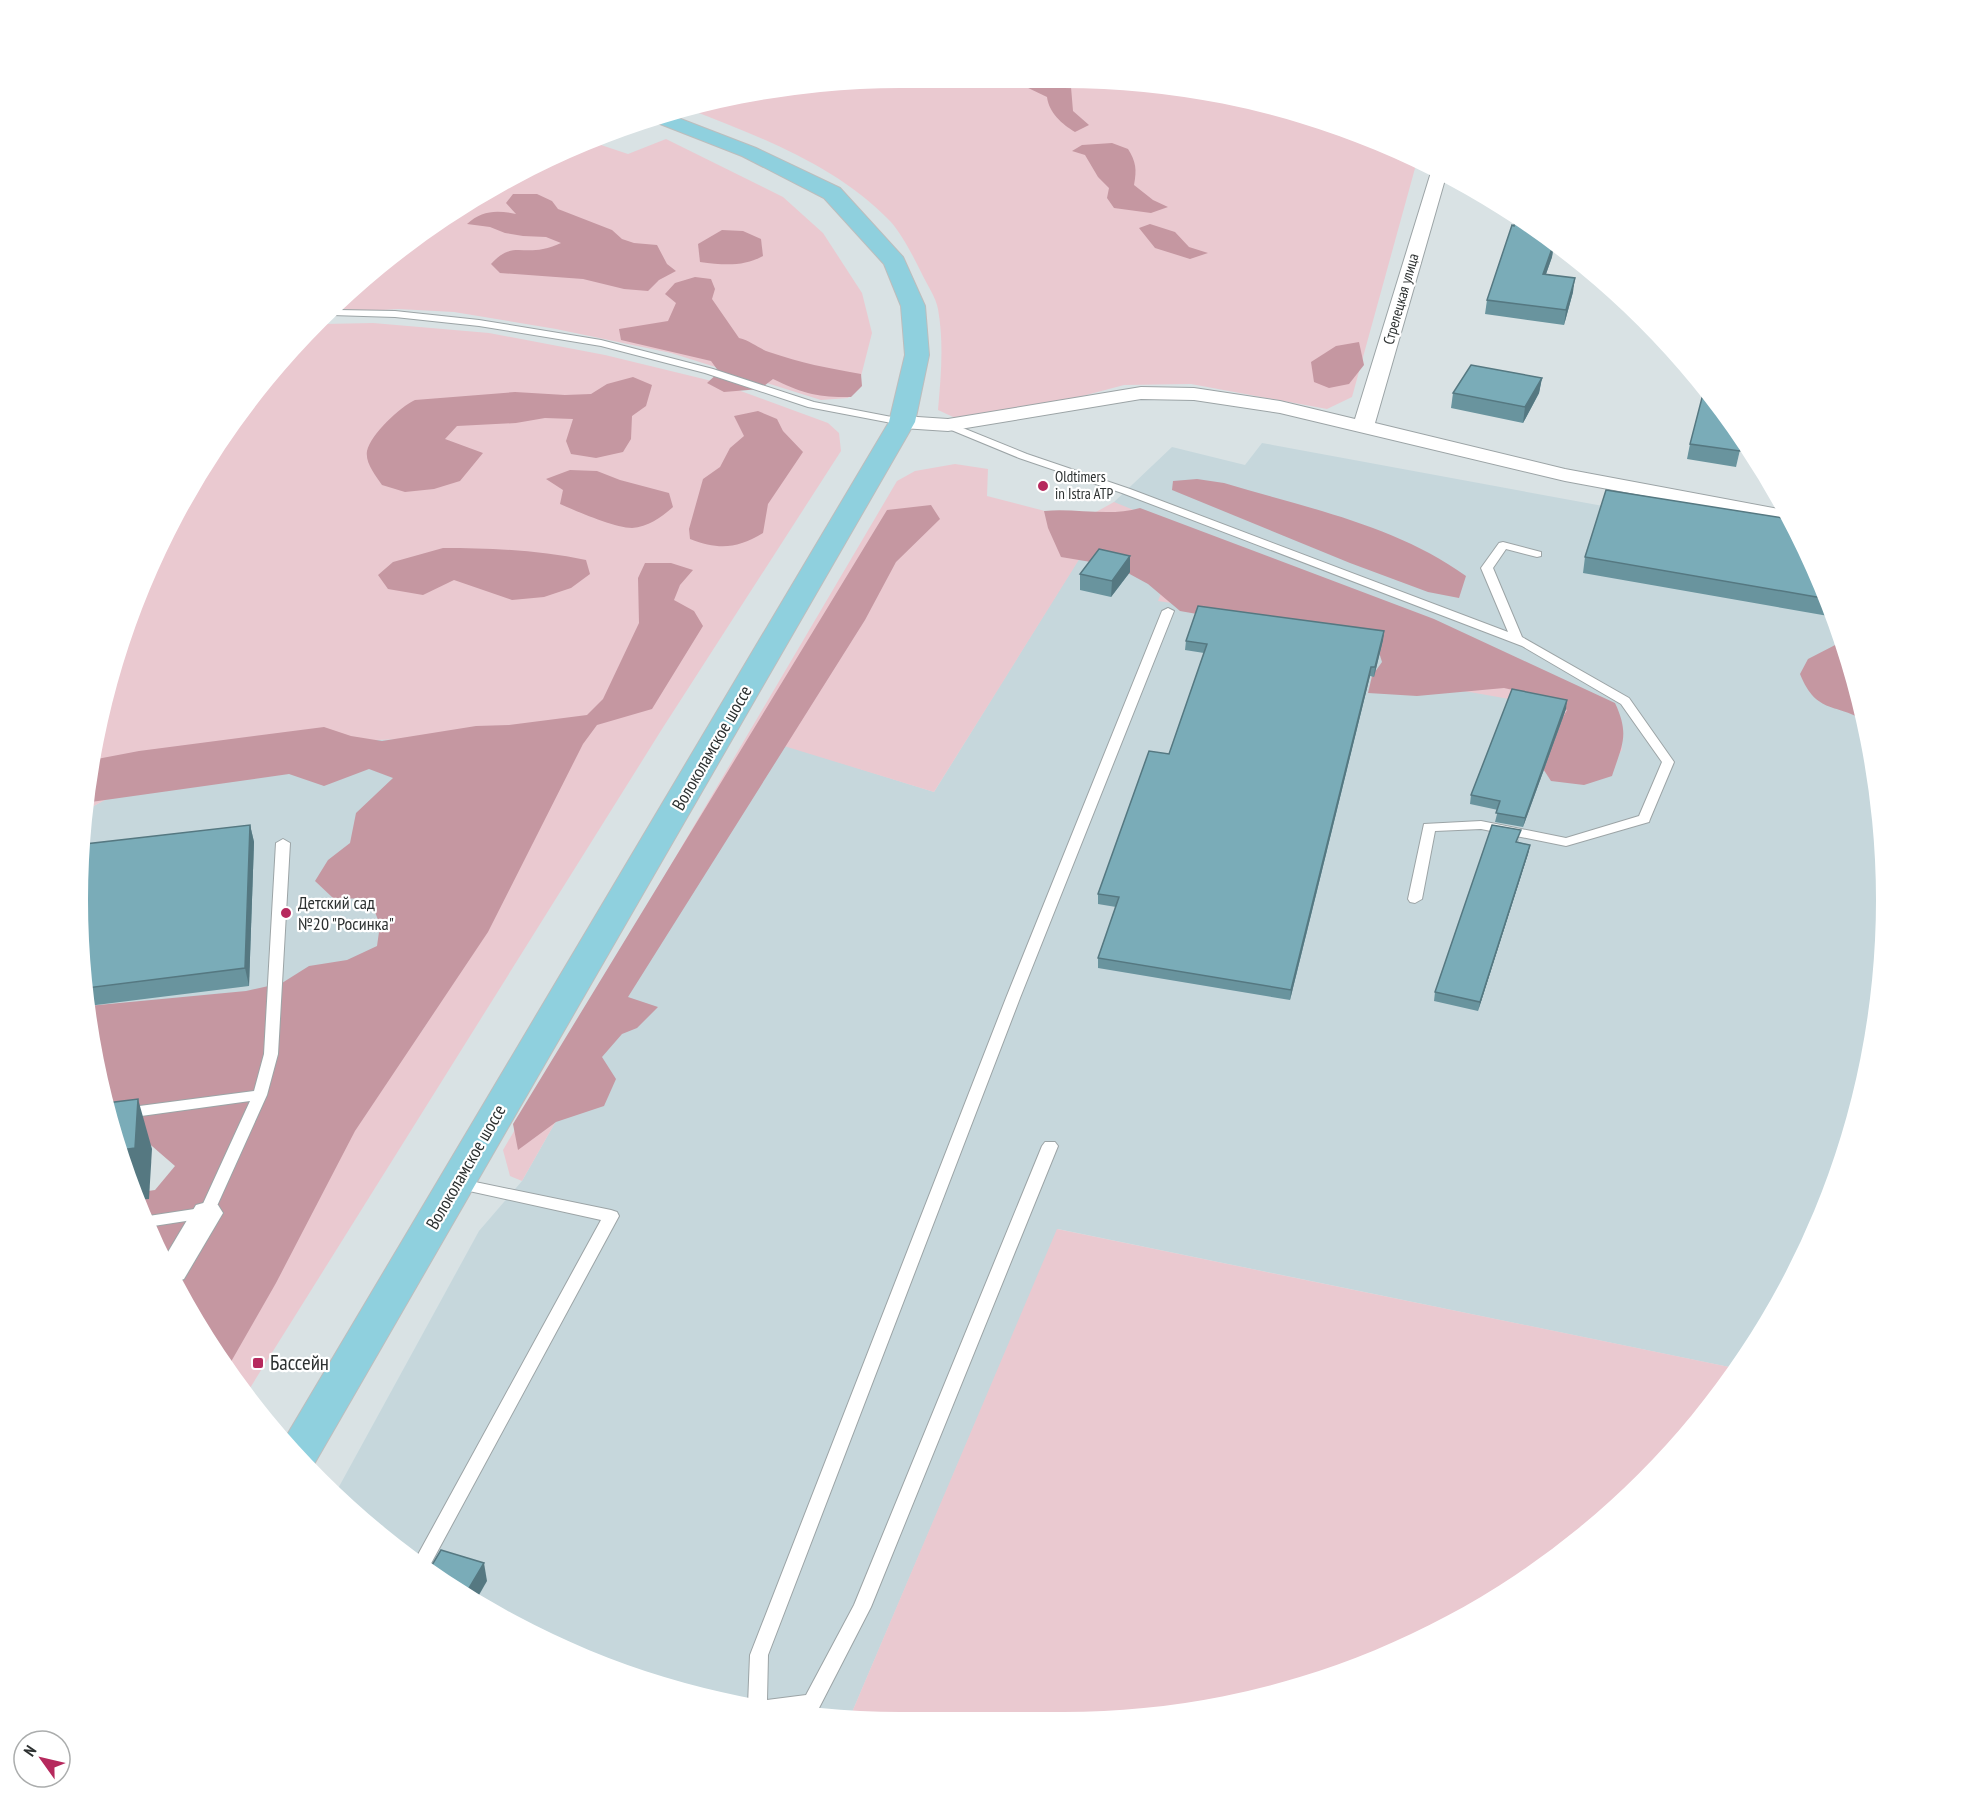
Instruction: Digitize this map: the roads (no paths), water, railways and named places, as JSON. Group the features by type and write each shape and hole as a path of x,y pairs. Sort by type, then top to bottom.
{"main road":[{"name":"Волоколамское шоссе","path":"301,1448 902,422 917,355 913,306 894,262 831,193 749,152 672,122"}],"street":[{"name":"Стрелецкая улица","path":"1364,425 1441,181"},
{"path":"902,422 948,424 1141,393 1205,396 1280,407 1364,425 1565,475 1779,515"},
{"path":"175,1266 207,1213"}],"lane":[{"path":"340,313 395,314 479,323 601,344 709,371 812,405 902,422"},
{"path":"948,424 1023,456 1126,491 1517,639 1625,701 1668,762 1644,819 1566,842 1481,825 1429,827 1415,899"},
{"path":"1517,639 1487,568 1503,544 1537,554"},
{"path":"757,1700 759,1655 1013,998 1168,611"},
{"path":"154,1221 207,1213 260,1095 271,1054 283,843"},
{"path":"117,1114 260,1095"},
{"path":"790,1705 812,1702 862,1607 1050,1146"},
{"path":"425,1559 612,1216 456,1183"}],"place":[{"name":"Oldtimers in Istra ATP","path":"1043,486"},
{"name":"Детский сад №20 \"Росинка\"","path":"286,913"},
{"name":"Бассейн","path":"258,1363"}]}
